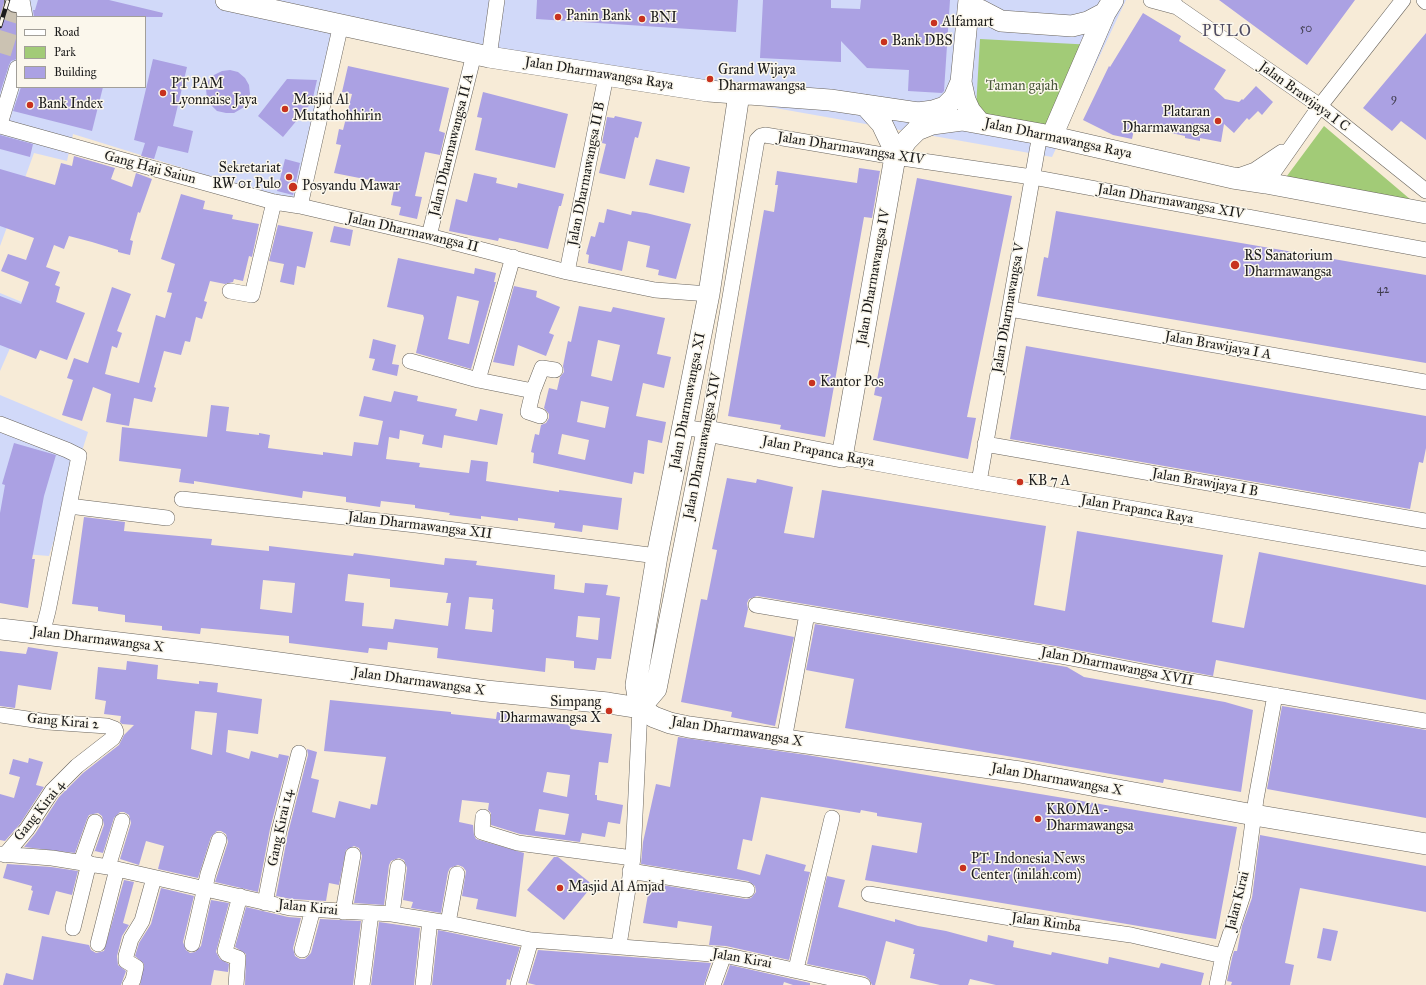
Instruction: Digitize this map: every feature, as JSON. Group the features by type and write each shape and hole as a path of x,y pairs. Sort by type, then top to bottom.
{"street":[{"name":"Jalan Dharmawangsa Raya","path":"226,0 482,55 606,76 739,94 830,100 918,113 933,111 945,107 954,98 961,82"},
{"name":"Jalan Dharmawangsa II A","path":"429,236 497,0"},
{"path":"970,0 976,8 1001,21 1072,26 1088,22 1109,7"},
{"path":"970,0 961,82 965,100 970,111 980,122"},
{"name":"Jalan Brawijaya I C","path":"1151,0 1175,4 1320,106 1426,191"},
{"path":"1266,183 1320,106 1403,0"},
{"path":"1046,135 1109,7"},
{"path":"300,206 341,24"},
{"path":"0,125 16,71"},
{"name":"Jalan Dharmawangsa II B","path":"568,272 606,76"},
{"name":"Jalan Dharmawangsa XI","path":"640,708 636,685 638,672 657,556 709,294 739,94"},
{"path":"865,105 882,124 894,160"},
{"name":"Jalan Dharmawangsa Raya","path":"894,160 907,140 918,130 932,124 962,120 1046,135 1233,178 1426,213"},
{"name":"Gang Haji Saiun","path":"0,125 274,202 300,206"},
{"name":"Jalan Dharmawangsa XIV","path":"640,708 656,689 707,431 757,140 760,136 765,135 894,160 1032,178 1426,250"},
{"name":"Jalan Dharmawangsa V","path":"979,482 1032,178 1046,135"},
{"path":"1233,178 1265,164 1293,144"},
{"name":"Jalan Dharmawangsa IV","path":"842,457 894,160"},
{"path":"230,290 252,295 274,202"},
{"name":"Jalan Dharmawangsa II","path":"300,206 429,236 568,272 655,290 709,294"},
{"path":"478,380 513,257"},
{"name":"Jalan Brawijaya I A","path":"1010,309 1426,382"},
{"path":"410,361 478,380 533,391"},
{"path":"540,416 528,412 533,391 542,368 555,370"},
{"path":"0,424 79,456 42,634"},
{"name":"Jalan Prapanca Raya","path":"683,427 979,482 1426,559"},
{"name":"Jalan Brawijaya I B","path":"985,444 1426,521"},
{"name":"Jalan Dharmawangsa XII","path":"182,499 416,525 657,556"},
{"path":"69,506 167,518"},
{"name":"Jalan Dharmawangsa XVII","path":"756,605 1052,654 1180,679 1426,721"},
{"path":"784,740 807,614"},
{"name":"Jalan Dharmawangsa X","path":"0,629 213,654 486,691 608,703 640,708 654,717 670,724 1020,772 1254,815 1426,844"},
{"name":"Jalan Kirai","path":"1217,985 1223,956 1243,895 1254,815 1275,695"},
{"path":"620,945 632,864 640,708"},
{"name":"Gang Kirai 2","path":"0,715 48,722 107,726 116,730 113,738"},
{"name":"Gang Kirai 4","path":"3,855 27,829 52,791 77,766 113,738"},
{"name":"Gang Kirai 14","path":"265,903 279,831 299,753"},
{"path":"483,817 482,832 518,843 632,864 747,890"},
{"path":"796,969 832,818"},
{"path":"98,944 122,821"},
{"path":"73,928 85,863 95,822"},
{"path":"192,944 208,874 219,840"},
{"name":"Jalan Kirai","path":"3,855 52,858 113,868 206,888 265,903 343,912 392,914 448,923 531,940 620,945 724,955 796,969 855,984"},
{"path":"343,912 353,855"},
{"path":"392,914 398,866"},
{"path":"448,923 457,874"},
{"path":"130,985 133,980 136,967 126,961 126,956 131,939 142,921 154,878"},
{"name":"Jalan Rimba","path":"869,894 1131,935 1223,956"},
{"path":"236,985 238,958 225,952 240,896"},
{"path":"302,950 313,909"},
{"path":"362,985 371,914"},
{"path":"423,985 430,920"},
{"path":"518,985 531,940"},
{"path":"713,985 724,955"}],"shaded area":[{"path":"0,0 1126,0 1052,157 504,60 340,28 302,200 244,187 73,134 67,161 34,153 0,246"},
{"path":"0,293 29,305 0,371"},
{"path":"0,395 88,432 49,556 0,552"}],"green space":[{"name":"Taman gajah","path":"980,39 1094,45 1047,138 975,125"},
{"path":"1324,126 1424,211 1281,184"}],"building":[{"path":"0,0 4,0 7,10 15,13 16,17 16,59 11,61 9,65 0,93"},
{"path":"38,0 109,0 163,13 162,17 34,16 33,10 35,10"},
{"path":"537,0 738,0 736,32 536,19"},
{"path":"763,0 831,0 831,8 860,9 861,0 950,0 944,91 942,93 908,91 909,70 867,68 841,41 841,62 760,58"},
{"path":"1219,0 1355,0 1307,65"},
{"path":"1143,13 1181,36 1179,41 1226,70 1214,89 1225,99 1239,102 1242,99 1243,100 1256,86 1273,102 1262,115 1258,111 1249,120 1247,118 1234,133 1224,124 1221,142 1200,138 1200,141 1185,138 1185,136 1135,125 1132,139 1113,135 1083,120 1109,66 1110,67"},
{"path":"1426,33 1426,140 1401,121 1392,131 1363,108"},
{"name":"PT PAM Lyonnaise Jaya","path":"153,59 187,67 173,126 193,131 188,153 158,146 154,159 141,156 145,143 134,140"},
{"path":"348,66 449,88 439,131 445,133 440,155 425,152 415,196 422,197 417,219 399,215 401,207 391,205 395,185 334,173 341,145 336,144 339,129 343,130 352,94 342,92"},
{"path":"230,70 238,72 245,78 249,85 250,94 246,106 234,113 226,113 217,111 211,105 207,98 206,89 208,81 214,75 222,71"},
{"name":"Masjid Al Mutathohhirin","path":"287,79 317,80 312,102 283,137 258,116"},
{"path":"21,88 103,88 92,131 13,111"},
{"path":"483,92 568,114 555,168 475,150 482,118 477,117"},
{"path":"615,116 642,122 638,138 635,137 625,179 599,173 606,144 602,143 607,117 614,118"},
{"path":"0,135 33,144 30,157 0,149"},
{"path":"74,156 115,168 111,179 132,187 136,173 152,179 140,213 138,212 130,240 133,241 130,255 118,252 118,250 69,236 64,249 54,245 46,267 60,272 55,285 60,287 56,302 85,313 67,360 40,350 36,359 0,345 0,296 21,304 29,282 1,271 8,254 26,260 34,238 0,226 0,169 55,185 61,163 72,166"},
{"name":"Sekretariat RW 01 Pulo","path":"285,159 300,163 293,195 277,191"},
{"path":"656,159 690,167 684,193 649,185"},
{"path":"859,168 880,171 872,218 864,217 825,437 780,429 781,425 728,416 764,210 774,212 778,185 775,185 777,171 857,183"},
{"path":"474,173 497,178 496,183 517,188 518,183 564,194 561,206 559,206 548,249 499,238 498,241 449,231 456,199 467,202"},
{"path":"917,178 1012,196 967,417 976,418 968,459 873,440 882,397 874,395"},
{"path":"181,194 205,201 203,209 233,215 232,219 259,224 252,257 249,256 243,281 234,279 233,282 225,284 210,281 204,301 207,302 202,319 196,317 190,342 185,341 181,355 164,351 154,387 156,388 152,402 134,398 129,426 106,422 111,394 93,387 82,421 62,415 73,380 67,378 74,358 88,363 112,287 131,294 117,331 122,333 117,348 112,346 105,374 139,383 156,315 165,318 172,293 167,292 175,264 161,259"},
{"path":"607,209 631,215 632,211 646,213 691,224 676,279 658,275 659,270 646,267 650,246 628,241 622,271 588,263 589,255 586,254 591,236 595,237 599,222 604,223"},
{"path":"1056,211 1426,275 1426,363 1037,296 1044,257 1048,258"},
{"path":"278,225 313,232 305,268 297,266 294,285 280,282 284,264 269,261"},
{"path":"334,226 353,230 350,246 330,242"},
{"path":"398,258 474,274 475,268 496,273 494,282 496,282 471,369 416,353 424,318 423,315 387,307","holes":["457,296 479,301 469,344 448,339"]},
{"path":"514,286 537,291 536,297 560,307 549,333 554,335 546,356 518,345 514,366 493,362"},
{"path":"579,306 611,312 613,307 665,318 657,354 671,357 664,388 643,383 636,416 666,422 662,443 648,440 644,474 634,472 632,484 533,463 534,453 531,452 535,434 539,435 541,425 546,423 549,418 549,414 544,408 549,388 557,390 560,377 564,372 563,366 568,341 571,342","holes":["598,340 620,345 612,381 591,376","581,401 609,407 605,428 577,422","562,434 589,440 585,460 558,454"]},
{"path":"373,339 396,345 392,364 399,365 397,376 372,370 375,359 369,358"},
{"path":"1026,346 1426,416 1426,448 1423,463 1419,462 1410,509 1010,439"},
{"path":"394,391 418,396 417,401 457,409 455,416 477,421 480,409 503,414 497,445 444,435 442,448 422,444 424,435 400,430 399,439 389,437 386,459 420,463 419,467 469,473 471,460 488,462 486,481 559,492 559,490 622,498 618,530 583,525 582,532 554,528 555,523 518,518 518,521 481,516 481,519 449,515 450,513 415,508 415,505 381,501 380,507 346,502 346,497 303,491 302,498 194,481 194,484 179,482 181,469 119,461 122,427 207,437 211,405 229,407 226,431 270,435 268,448 323,455 323,452 352,456 354,442 378,445 383,421 359,416 364,396 391,402"},
{"path":"14,443 56,455 44,496 32,559 35,559 28,608 0,603 0,513 5,485 2,484"},
{"path":"727,478 756,483 757,479 793,487 784,533 814,538 822,490 1046,526 1034,605 1065,611 1077,531 1223,555 1212,622 1244,628 1259,552 1426,585 1426,700 1216,660 1213,676 1061,647 757,596 749,599 747,603 748,609 744,627 794,637 775,726 731,717 732,712 681,702 701,599 707,600 717,550 712,549"},
{"path":"84,517 125,522 124,531 212,539 211,545 269,551 269,546 353,556 354,553 444,565 445,558 477,561 476,565 555,575 554,589 584,593 585,583 608,585 606,595 620,597 611,659 597,658 595,670 574,668 574,661 546,658 545,672 437,658 438,648 388,642 387,650 369,648 368,653 289,643 289,636 201,628 200,634 162,630 162,626 125,622 125,615 98,611 98,607 72,604","holes":["348,574 390,579 390,587 448,593 446,603 451,603 448,626 395,619 393,629 362,626 364,603 345,601","263,580 295,583 292,613 260,609","469,597 493,599 492,609 494,610 492,632 465,629","578,616 600,618 598,640 576,637"]},
{"path":"815,624 1067,667 1084,677 1225,702 1253,710 1241,792 1164,779 1163,783 845,728 854,679 806,670"},
{"path":"28,647 58,652 51,690 18,685 15,708 0,706 0,651 26,654"},
{"path":"127,661 158,665 157,679 199,684 199,681 218,683 217,692 262,699 258,734 228,730 226,752 249,759 251,751 278,758 279,754 289,756 270,829 258,892 215,882 228,842 226,834 221,831 217,831 211,837 198,878 158,869 164,846 146,841 139,865 120,859 131,823 129,815 124,812 120,812 114,818 103,853 95,851 94,853 104,825 102,816 98,813 89,815 75,853 24,847 35,834 59,797 83,773 119,745 124,735 134,725 122,724 120,722 121,716 104,714 106,701 95,699 98,667 126,670","holes":["195,711 217,713 212,755 191,749"]},
{"path":"330,700 451,712 451,714 496,719 497,712 546,717 546,722 571,725 570,729 612,734 608,763 599,762 595,795 597,795 597,800 623,805 620,824 608,822 605,837 582,833 580,842 520,834 491,825 491,813 488,810 489,803 462,800 459,822 473,825 476,839 524,853 516,917 476,909 478,899 462,896 466,871 463,867 458,865 450,868 448,872 441,913 411,908 413,902 403,900 407,868 404,860 399,858 391,861 389,865 384,905 354,903 362,856 359,848 354,846 346,850 339,885 329,883 326,901 291,899 276,896 288,833 308,755 307,749 317,752 311,778 319,780 312,812 335,818 339,801 370,809 371,804 377,805 386,757 324,751","holes":["547,772 570,775 567,797 543,792","539,809 569,814 565,835 535,831"]},
{"path":"1282,706 1426,730 1426,818 1267,789"},
{"path":"678,737 807,755 1237,827 1216,939 865,880 872,845 917,853 922,823 877,816 877,813 861,810 860,813 761,797 752,841 743,839 737,869 760,875 766,854 806,865 804,871 810,872 789,960 726,946 709,945 712,926 678,921 677,928 643,923 650,883 746,899 751,898 756,892 755,886 748,881 641,864 643,842 656,784 670,787"},
{"path":"29,758 43,762 36,785 44,787 20,824 5,841 0,840 0,794 14,798 20,777 9,774 13,759 28,763"},
{"path":"1260,835 1426,866 1426,912 1300,888 1285,963 1294,965 1290,985 1231,985 1232,982 1227,981 1234,951 1237,951 1242,926 1252,898"},
{"name":"Masjid Al Amjad","path":"554,857 558,857 593,885 564,920 527,890"},
{"path":"7,864 51,867 78,871 72,895 56,891 49,915 28,910 33,891 31,890 32,886 3,878"},
{"path":"827,876 845,880 838,907 895,922 895,919 918,926 946,931 987,942 988,935 1014,941 1013,947 1051,955 1052,952 1108,964 1109,957 1159,968 1161,963 1204,973 1201,985 996,985 970,979 968,985 940,985 910,978 915,954 913,954 914,949 886,941 875,985 872,985 869,979 865,976 807,964"},
{"path":"124,880 134,882 123,923 129,925 122,936 117,956 118,965 126,971 121,985 3,985 6,973 33,980 42,936 89,945 91,950 96,953 104,951"},
{"path":"161,888 194,896 183,942 186,950 190,953 195,952 201,946 211,900 229,903 216,952 220,959 229,964 228,972 214,970 211,985 140,985 144,964 135,956 139,943 151,924"},
{"path":"246,907 288,917 301,918 293,948 295,956 300,959 305,959 311,953 320,919 361,921 353,985 245,985 246,954 235,947"},
{"path":"379,922 420,928 414,985 371,985"},
{"path":"1323,928 1338,931 1331,961 1317,958"},
{"path":"438,930 520,947 510,980 507,979 506,985 432,985"},
{"path":"538,950 711,963 704,985 536,985 528,983"},
{"path":"730,965 810,983 810,985 793,985 784,982 783,985 723,985"}],"tunnel":[{"path":"0,53 16,1"}],"railway":[{"path":"0,26 8,0"}],"place":[{"name":"Panin Bank","path":"558,17"},
{"name":"BNI","path":"642,19"},
{"name":"Alfamart","path":"934,23"},
{"name":"Bank DBS","path":"884,42"},
{"name":"Grand Wijaya Dharmawangsa","path":"710,79"},
{"name":"PT PAM Lyonnaise Jaya","path":"163,93"},
{"name":"Bank Index","path":"30,105"},
{"name":"Masjid Al Mutathohhirin","path":"285,109"},
{"name":"Plataran Dharmawangsa","path":"1218,121"},
{"name":"Sekretariat RW 01 Pulo","path":"289,177"},
{"name":"Posyandu Mawar","path":"293,187"},
{"name":"RS Sanatorium Dharmawangsa","path":"1235,265"},
{"name":"Kantor Pos","path":"812,383"},
{"name":"KB 7 A","path":"1020,482"},
{"name":"Simpang Dharmawangsa X","path":"609,711"},
{"name":"KROMA - Dharmawangsa","path":"1038,819"},
{"name":"PT. Indonesia News Center (inilah.com)","path":"963,868"},
{"name":"Masjid Al Amjad","path":"560,888"}],"district":[{"name":"PULO","path":"1227,32"}]}
